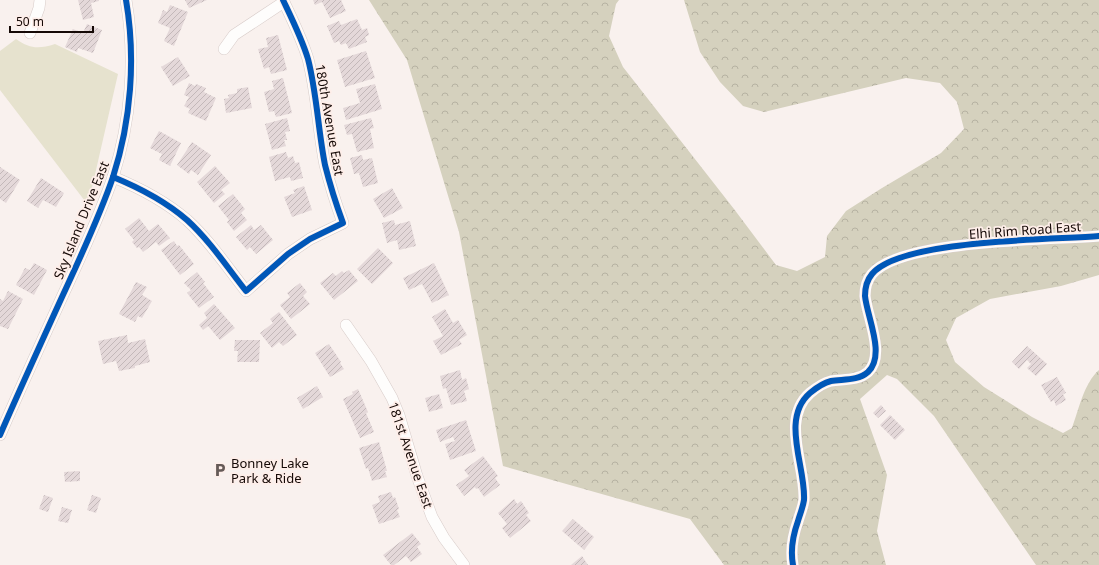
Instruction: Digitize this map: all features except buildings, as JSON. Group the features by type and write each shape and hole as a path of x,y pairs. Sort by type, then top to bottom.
{"street":[{"path":"30,33 39,8 40,0"},
{"name":"Sky Island Drive East","path":"0,436 88,239 113,177 124,135 129,100 131,58 129,16 126,0"},
{"path":"224,49 234,35 284,1"},
{"name":"180th Avenue East","path":"113,177 150,194 187,221 206,240 246,291 288,254 310,239 343,223 332,192 325,163 312,79 307,58 284,1"},
{"name":"Elhi Rim Road East","path":"793,565 792,543 804,499 795,432 797,413 804,399 816,388 830,381 859,377 868,373 873,366 876,358 876,348 865,297 868,281 873,273 882,266 894,260 929,250 1003,241 1099,236"},
{"name":"181st Avenue East","path":"346,326 371,361 392,398 400,415 417,476 432,517 444,538 464,565"}],"shaded area":[{"path":"16,39 26,45 35,47 44,47 55,44 118,74 88,205 0,90 0,51"}],"green space":[{"path":"369,0 619,0 616,4 609,36 623,67 776,265 797,271 825,257 827,236 846,211 941,153 964,129 957,102 940,83 906,78 764,112 743,106 720,82 700,52 684,0 1099,0 1099,275 1061,286 990,299 956,318 946,340 955,362 984,387 1032,417 1063,433 1072,428 1089,382 1099,370 1099,565 1036,565 934,416 897,379 887,375 860,399 887,475 877,531 886,565 724,565 690,519 503,466 459,232 407,60"}],"cycle path":[{"path":"0,435 89,238 113,177 124,134 130,89 131,44 126,0"},
{"path":"113,177 152,196 187,220 211,245 246,291 288,254 310,239 343,223 325,165 308,59 300,37 283,0"},
{"path":"793,565 792,542 804,500 804,487 796,444 795,430 797,416 801,404 810,393 817,388 831,381 860,377 868,372 873,365 875,356 874,336 865,296 865,290 872,274 888,262 913,254 944,248 979,243 1099,236"}],"place":[{"name":"Bonney Lake Park & Ride","path":"220,470"}]}
